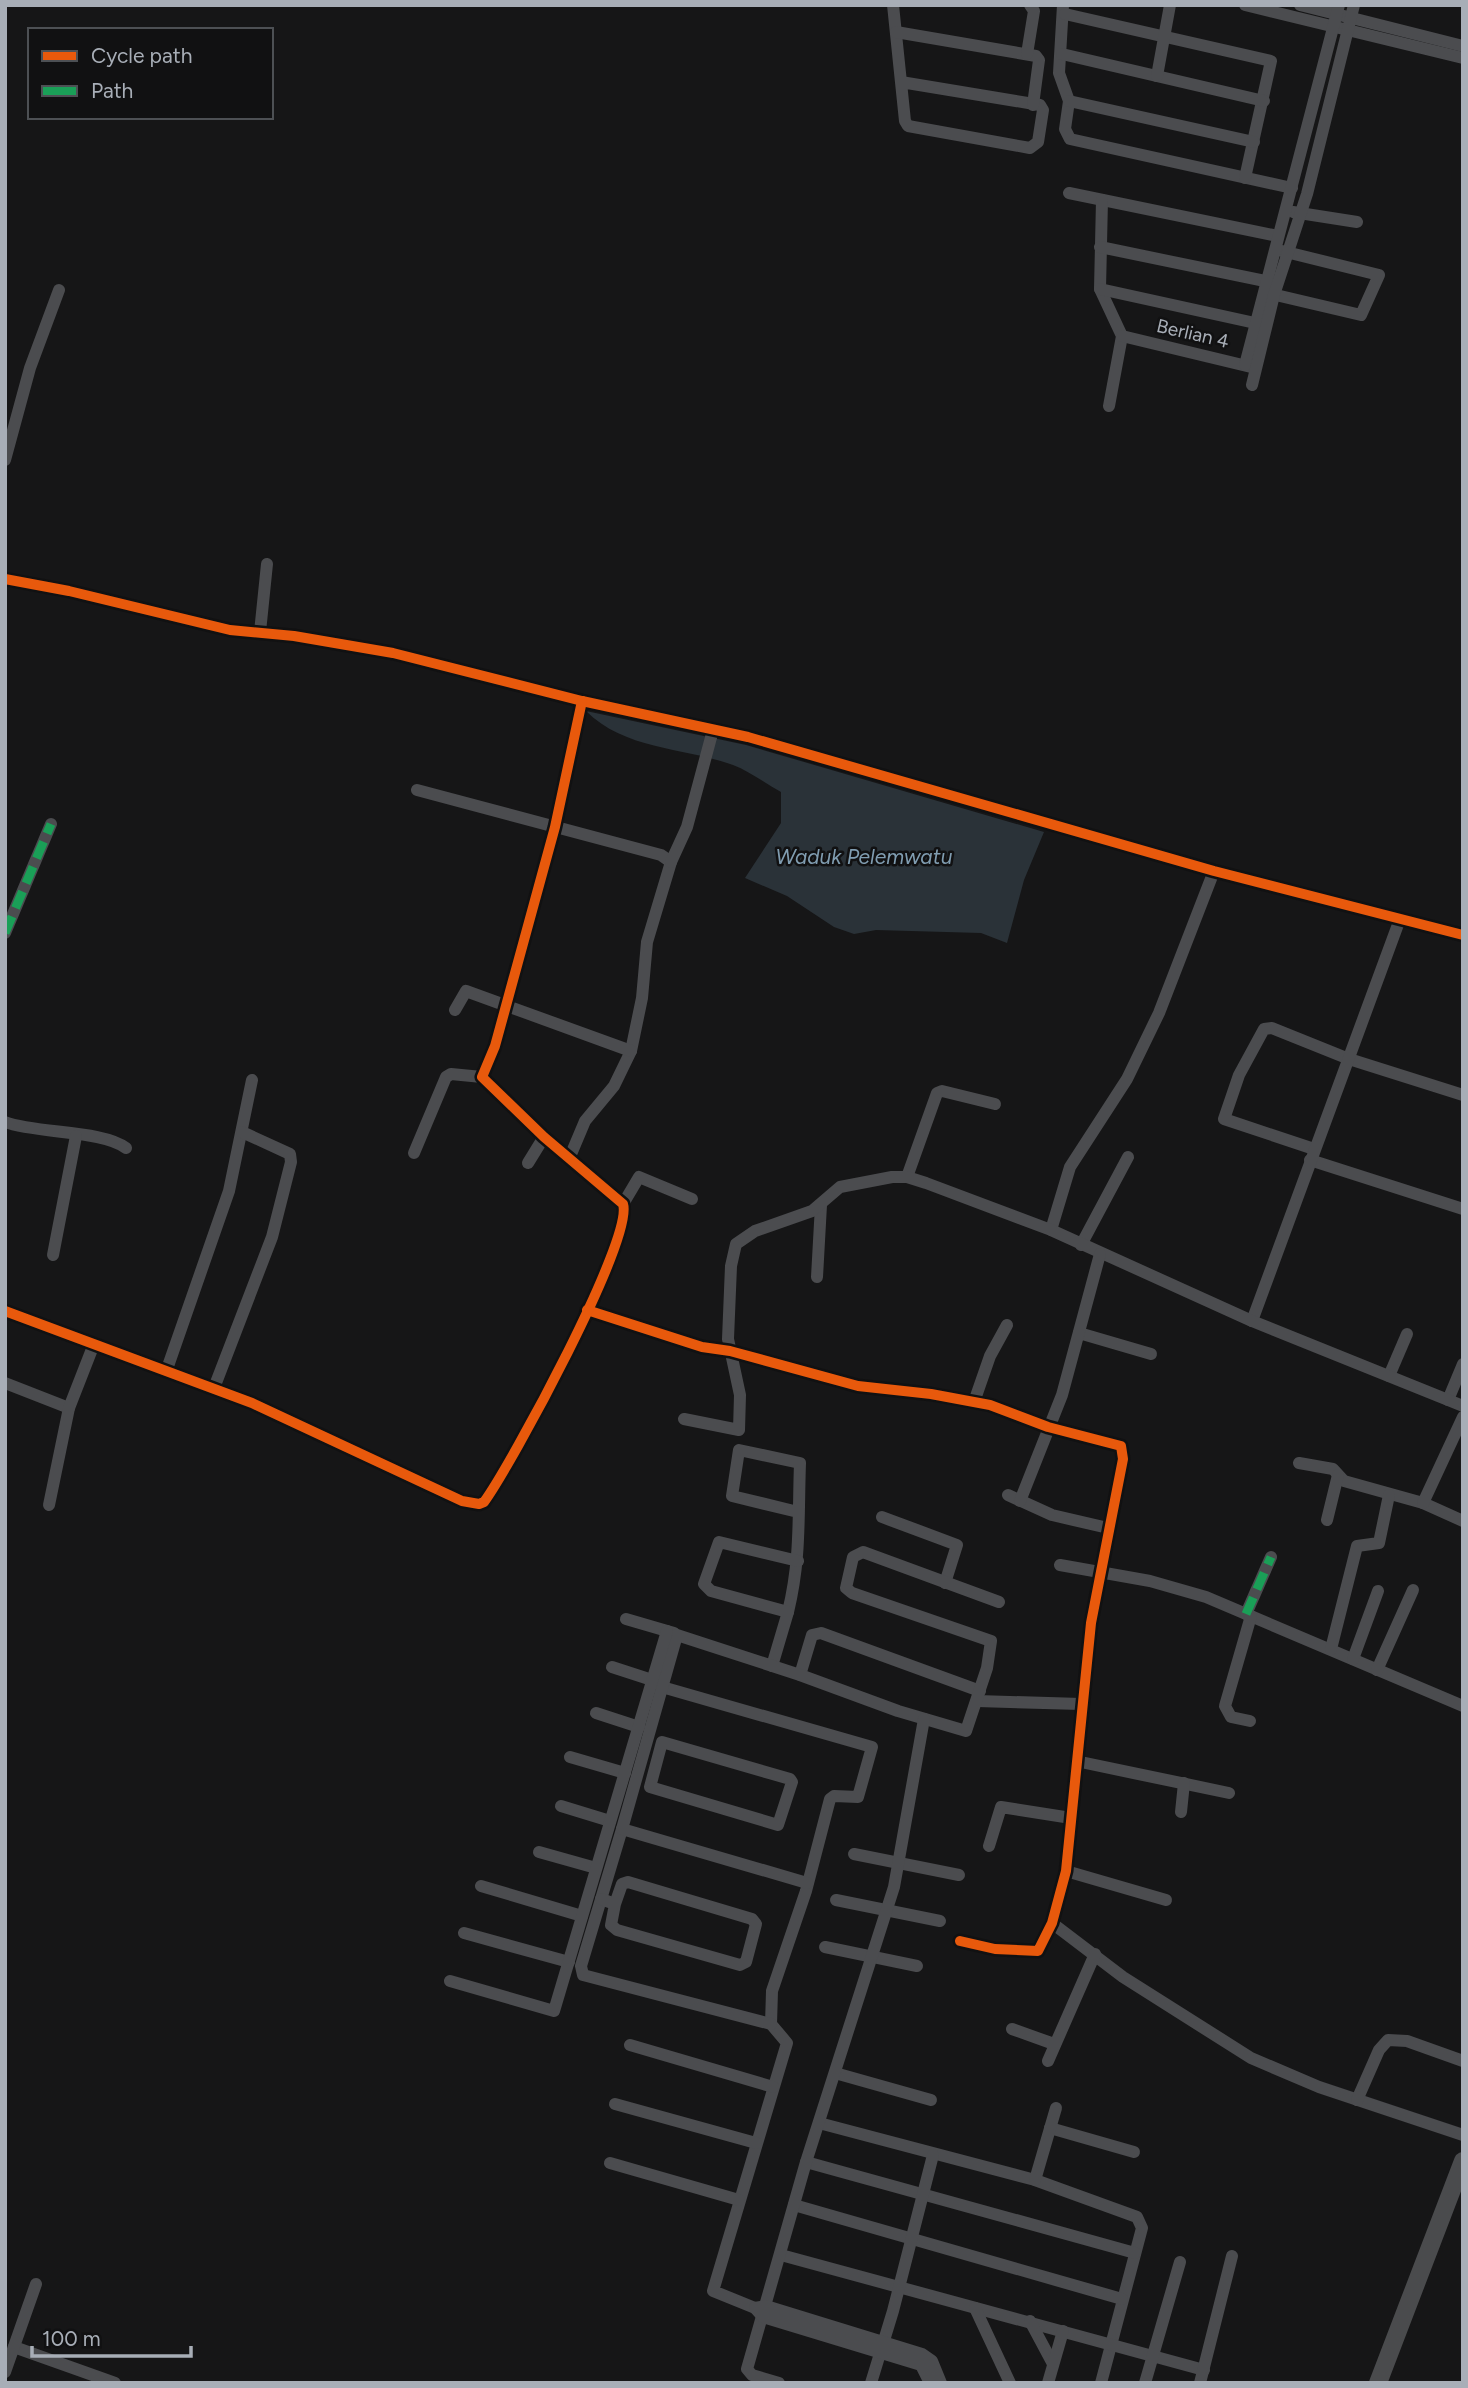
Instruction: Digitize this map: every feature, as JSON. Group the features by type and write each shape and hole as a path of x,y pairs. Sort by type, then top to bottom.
{"main road":[{"path":"1378,2383 1463,2161"}],"street":[{"path":"893,5 901,82 908,126 1030,148 1038,142 1043,110 1040,106 901,82"},
{"path":"1027,54 1034,11 1030,5"},
{"path":"1157,76 1170,5"},
{"path":"1245,5 1349,31 1463,46"},
{"path":"1300,5 1352,11 1404,38 1463,58"},
{"path":"1245,178 1271,61 1064,10 1060,80 1069,102 1065,129 1070,139 1245,178 1292,188"},
{"path":"1280,246 1293,212 1292,188 1338,10"},
{"path":"1252,385 1250,366 1255,323 1323,130 1352,11"},
{"path":"896,32 1027,54 1039,60 1033,104"},
{"path":"1062,54 1264,101"},
{"path":"1069,102 1254,142"},
{"path":"1308,127 1323,130"},
{"path":"1069,193 1280,246 1379,275 1362,315 1100,247"},
{"path":"1102,200 1100,289 1122,336 1109,406"},
{"path":"1293,212 1357,222"},
{"path":"1100,289 1255,323"},
{"path":"1250,366 1267,289"},
{"path":"5,460 30,368 59,290"},
{"name":"Berlian 4","path":"1122,336 1250,366"},
{"path":"260,632 267,564"},
{"path":"5,579 69,591 235,631 260,632 393,653 582,701 713,730 1214,871 1463,935"},
{"path":"482,1077 507,1005 555,827 582,701"},
{"path":"569,1159 585,1121 614,1086 631,1051 642,999 647,942 671,862 687,827 713,730"},
{"path":"417,790 661,855 671,862"},
{"path":"5,933 51,824"},
{"path":"1051,1230 1070,1167 1127,1079 1159,1013 1214,871"},
{"path":"1252,1321 1400,919"},
{"path":"455,1010 466,991 631,1051"},
{"path":"1463,1095 1349,1059 1267,1028 1239,1075 1224,1114 1227,1122 1463,1209"},
{"path":"5,1311 214,1388 346,1445 450,1495 479,1504 495,1487 587,1310 619,1240 625,1212 623,1204 544,1137 482,1077 452,1074 446,1077 414,1153"},
{"path":"167,1369 229,1191 251,1080"},
{"path":"907,1177 937,1093 942,1091 995,1104"},
{"path":"5,1122 96,1138 126,1148"},
{"path":"214,1388 245,1313 276,1226 291,1161 290,1154 242,1132"},
{"path":"53,1255 76,1136"},
{"path":"528,1163 544,1137"},
{"path":"1081,1245 1128,1157"},
{"path":"623,1204 639,1177 692,1199"},
{"path":"684,1419 739,1430 740,1395 728,1339 734,1251 741,1238 798,1217 821,1205 840,1187 881,1178 907,1177 1051,1230 1252,1321 1463,1406"},
{"path":"817,1277 821,1205"},
{"path":"1020,1502 1062,1395 1100,1254"},
{"path":"587,1310 702,1347 730,1351 858,1385 974,1402 1048,1427 1121,1446 1123,1459 1108,1528 1081,1704 1066,1871 1052,1923 1041,1948 1034,1952 995,1949 960,1941"},
{"path":"974,1402 990,1356 1007,1325"},
{"path":"1079,1333 1151,1354"},
{"path":"1389,1376 1407,1334"},
{"path":"48,1506 69,1408 94,1344"},
{"path":"1448,1400 1463,1364"},
{"path":"5,1383 69,1408"},
{"path":"1423,1503 1463,1417"},
{"path":"776,1667 801,1537 798,1512 800,1463 739,1450 732,1496 798,1512"},
{"path":"1298,1463 1333,1469 1344,1481 1423,1503 1463,1521"},
{"path":"1327,1520 1338,1475"},
{"path":"1331,1649 1357,1546 1379,1543 1389,1494"},
{"path":"1008,1495 1052,1515 1108,1528"},
{"path":"882,1517 957,1545 945,1583"},
{"path":"788,1612 708,1590 704,1584 719,1542 798,1561"},
{"path":"626,1619 966,1731 978,1696 991,1641 852,1593 846,1588 846,1582 853,1557 863,1552 999,1602"},
{"path":"1250,1721 1231,1717 1225,1706 1249,1615 1271,1557"},
{"path":"1059,1565 1195,1594 1463,1706"},
{"path":"1377,1670 1413,1590"},
{"path":"1353,1659 1378,1591"},
{"path":"672,1633 657,1683 642,1759 581,1966 588,1978 771,2024 787,2043 713,2291 756,2309 928,2357 942,2383"},
{"path":"798,1674 813,1635 821,1633 978,1696 1081,1704"},
{"path":"612,1667 872,1747 858,1797 834,1796 830,1799 807,1883 772,1991 771,2024"},
{"path":"450,1981 554,2011 639,1727 657,1683"},
{"path":"596,1713 639,1727"},
{"path":"779,2383 748,2373 756,2309 781,2255 806,2162 886,1911 899,1863 924,1719"},
{"path":"665,1742 790,1779 792,1782 778,1825 653,1789 650,1784 656,1764 660,1744 665,1742"},
{"path":"570,1757 625,1773"},
{"path":"642,1759 656,1764"},
{"path":"1076,1761 1229,1793"},
{"path":"1181,1812 1184,1783"},
{"path":"561,1806 610,1821"},
{"path":"989,1846 1001,1807 1071,1818"},
{"path":"622,1829 807,1883"},
{"path":"539,1852 597,1868"},
{"path":"854,1854 959,1875"},
{"path":"1066,1871 1166,1900"},
{"path":"628,1882 752,1919 756,1924 746,1962 740,1965 617,1930 611,1925 615,1904 622,1884 628,1882"},
{"path":"481,1886 582,1916"},
{"path":"601,1899 615,1904"},
{"path":"836,1900 940,1921"},
{"path":"1052,1923 1123,1977 1251,2058 1357,2099 1463,2135"},
{"path":"464,1934 569,1962"},
{"path":"825,1947 917,1966"},
{"path":"1048,2061 1095,1954"},
{"path":"1012,2029 1054,2044"},
{"path":"1357,2099 1379,2050 1388,2040 1407,2041 1463,2061"},
{"path":"631,2045 773,2087"},
{"path":"835,2073 931,2100"},
{"path":"615,2104 756,2143"},
{"path":"1035,2180 1056,2108"},
{"path":"819,2123 1035,2180 1137,2217 1143,2228 1101,2383"},
{"path":"1050,2128 1134,2152"},
{"path":"870,2383 925,2195 933,2155"},
{"path":"806,2162 1135,2253"},
{"path":"610,2163 739,2200"},
{"path":"794,2206 1122,2300"},
{"path":"781,2255 1111,2344 1152,2356 1202,2376 1232,2256"},
{"path":"1144,2383 1180,2262"},
{"path":"5,2372 36,2284"},
{"path":"975,2308 1010,2383"},
{"path":"1030,2321 1053,2364"},
{"path":"1048,2383 1063,2331"},
{"path":"883,2346 920,2365 930,2383"},
{"path":"14,2347 115,2383"}],"water":[{"name":"Waduk Pelemwatu","path":"586,711 746,745 1044,832 1024,880 1007,943 981,933 876,930 854,934 834,927 787,896 745,878 781,823 781,792 733,765 655,746 618,733 601,724"}],"marked path":[{"path":"5,933 51,824"},
{"path":"1246,1614 1271,1557"}],"cycle path":[{"path":"5,579 69,591 230,630 294,636 393,653 582,701 748,737 1214,871 1463,935"},
{"path":"5,1311 252,1403 462,1501 479,1504 484,1502 519,1445 568,1352 610,1260 621,1225 623,1204 544,1137 482,1077 495,1046 555,827 582,701"},
{"path":"587,1310 702,1347 730,1351 858,1386 931,1394 990,1405 1048,1427 1121,1446 1123,1459 1091,1623 1066,1871 1052,1923 1038,1951 995,1949 960,1941"}]}
